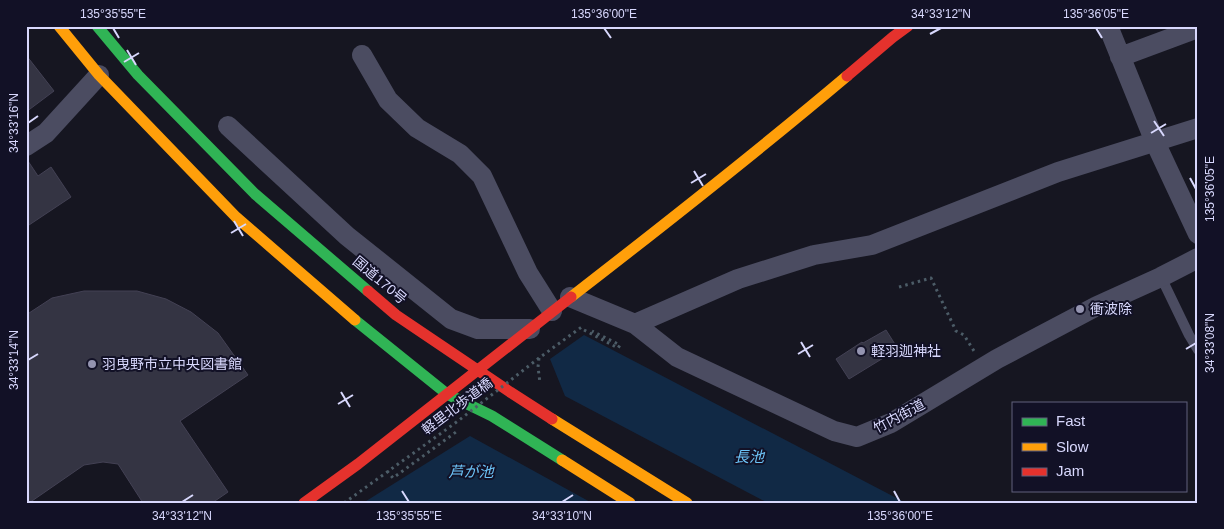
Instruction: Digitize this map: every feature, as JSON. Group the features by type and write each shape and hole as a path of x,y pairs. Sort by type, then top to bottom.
{"main road":[{"path":"59,26 99,75 236,217 375,337 448,394 492,416 630,503"},
{"name":"国道170号","path":"97,26 138,75 255,194 396,315 510,392 687,503"},
{"path":"304,503 358,464 646,239 774,137 908,26"}],"street":[{"path":"1108,26 1155,142 1198,234"},
{"path":"1120,57 1198,28"},
{"path":"362,54 388,100 417,128 460,154 482,176 528,273 552,311"},
{"path":"26,146 46,133 99,75"},
{"path":"228,126 347,236 451,319 478,329 530,328"},
{"path":"635,324 738,279 814,255 872,246 1058,172 1198,128"},
{"name":"竹内街道","path":"570,297 635,324 677,357 834,431 857,437 891,423 988,365 1097,306 1198,258"}],"lane":[{"path":"1161,277 1198,350"}],"path":[{"path":"899,287 931,278 956,331 964,335 974,351 988,365"},
{"path":"583,328 620,344 618,348 583,328"},
{"name":"軽里北歩道橋","path":"344,503 458,422 539,358 583,328"},
{"path":"539,358 538,367 542,390"},
{"path":"387,471 393,478 456,432"}],"water":[{"name":"長池","path":"584,335 906,503 768,503 565,396 550,359"},
{"name":"芦が池","path":"470,436 592,503 363,503"}],"building":[{"path":"26,55 54,91 26,112"},
{"path":"26,158 38,176 51,167 71,197 26,227"},
{"path":"84,291 137,291 166,299 191,312 218,333 248,375 180,421 228,492 212,503 143,503 118,464 103,462 84,465 29,503 26,503 26,315 52,298"},
{"path":"886,330 898,349 849,379 836,359 862,342"}],"traffic: fast":[{"path":"97,26 138,75 255,194 368,291"},
{"path":"355,320 447,394 492,416 562,460"}],"traffic: slow":[{"path":"59,26 99,75 236,217 355,320"},
{"path":"571,297 710,188 847,76"},
{"path":"552,419 687,503"},
{"path":"562,460 630,503"}],"traffic: jam":[{"path":"847,76 908,26"},
{"path":"368,291 396,315 552,419"},
{"path":"304,503 358,464 571,297"}],"place":[{"name":"衝波除","path":"1080,309"},
{"name":"軽羽迦神社","path":"861,351"},
{"name":"羽曳野市立中央図書館","path":"92,364"}]}
